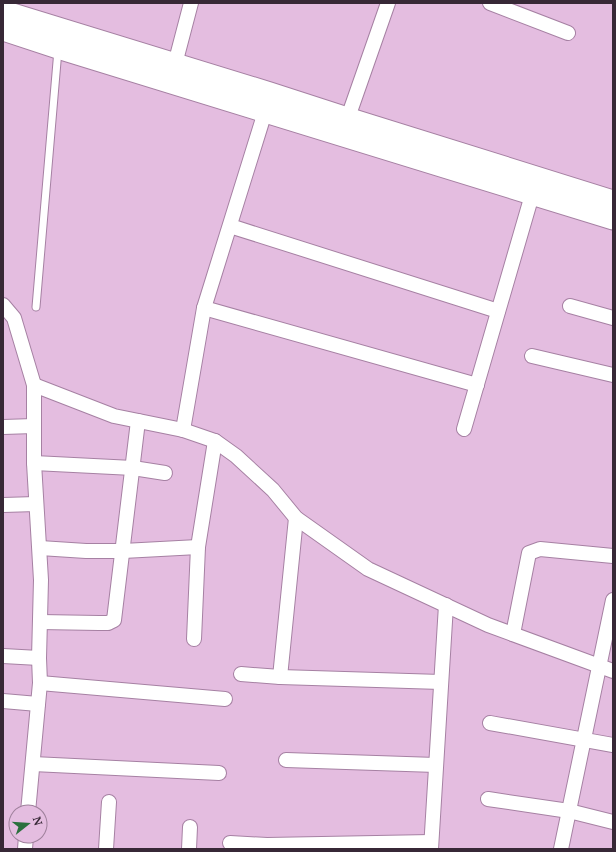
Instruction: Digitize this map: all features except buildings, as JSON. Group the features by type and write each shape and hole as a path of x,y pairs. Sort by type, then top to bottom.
{"main road":[{"path":"6,14 270,93 344,127 532,195 613,219"},
{"path":"6,14 58,48 265,112 344,127 613,201"}],"street":[{"path":"175,64 191,3"},
{"path":"344,127 388,3"},
{"path":"490,3 568,33"},
{"path":"183,430 204,308 265,112"},
{"path":"464,429 532,195"},
{"path":"230,226 498,311"},
{"path":"3,306 14,318 34,385 34,463 41,580 39,658 40,682 29,804"},
{"path":"570,306 613,318"},
{"path":"204,308 477,385"},
{"path":"532,356 613,375"},
{"path":"34,385 114,416 183,430 215,441 236,456 273,490 296,518 368,568 488,625 613,671"},
{"path":"40,622 99,624 108,623 114,620 138,421"},
{"path":"3,427 34,426"},
{"path":"194,639 198,547 215,441"},
{"path":"34,463 133,468 165,473"},
{"path":"3,505 36,504"},
{"path":"280,677 296,518"},
{"path":"40,548 86,551 123,551 198,547"},
{"path":"513,634 529,553 540,549 613,556"},
{"path":"561,849 613,600"},
{"path":"230,843 267,847 431,845 446,605"},
{"path":"3,656 39,658"},
{"path":"240,674 280,677 441,682"},
{"path":"40,682 225,699"},
{"path":"3,701 38,704"},
{"path":"490,723 613,745"},
{"path":"286,760 436,765"},
{"path":"33,764 219,773"},
{"path":"488,800 569,811 613,822"},
{"path":"106,849 109,802"},
{"path":"189,849 190,827"}],"lane":[{"path":"36,307 58,48"}]}
